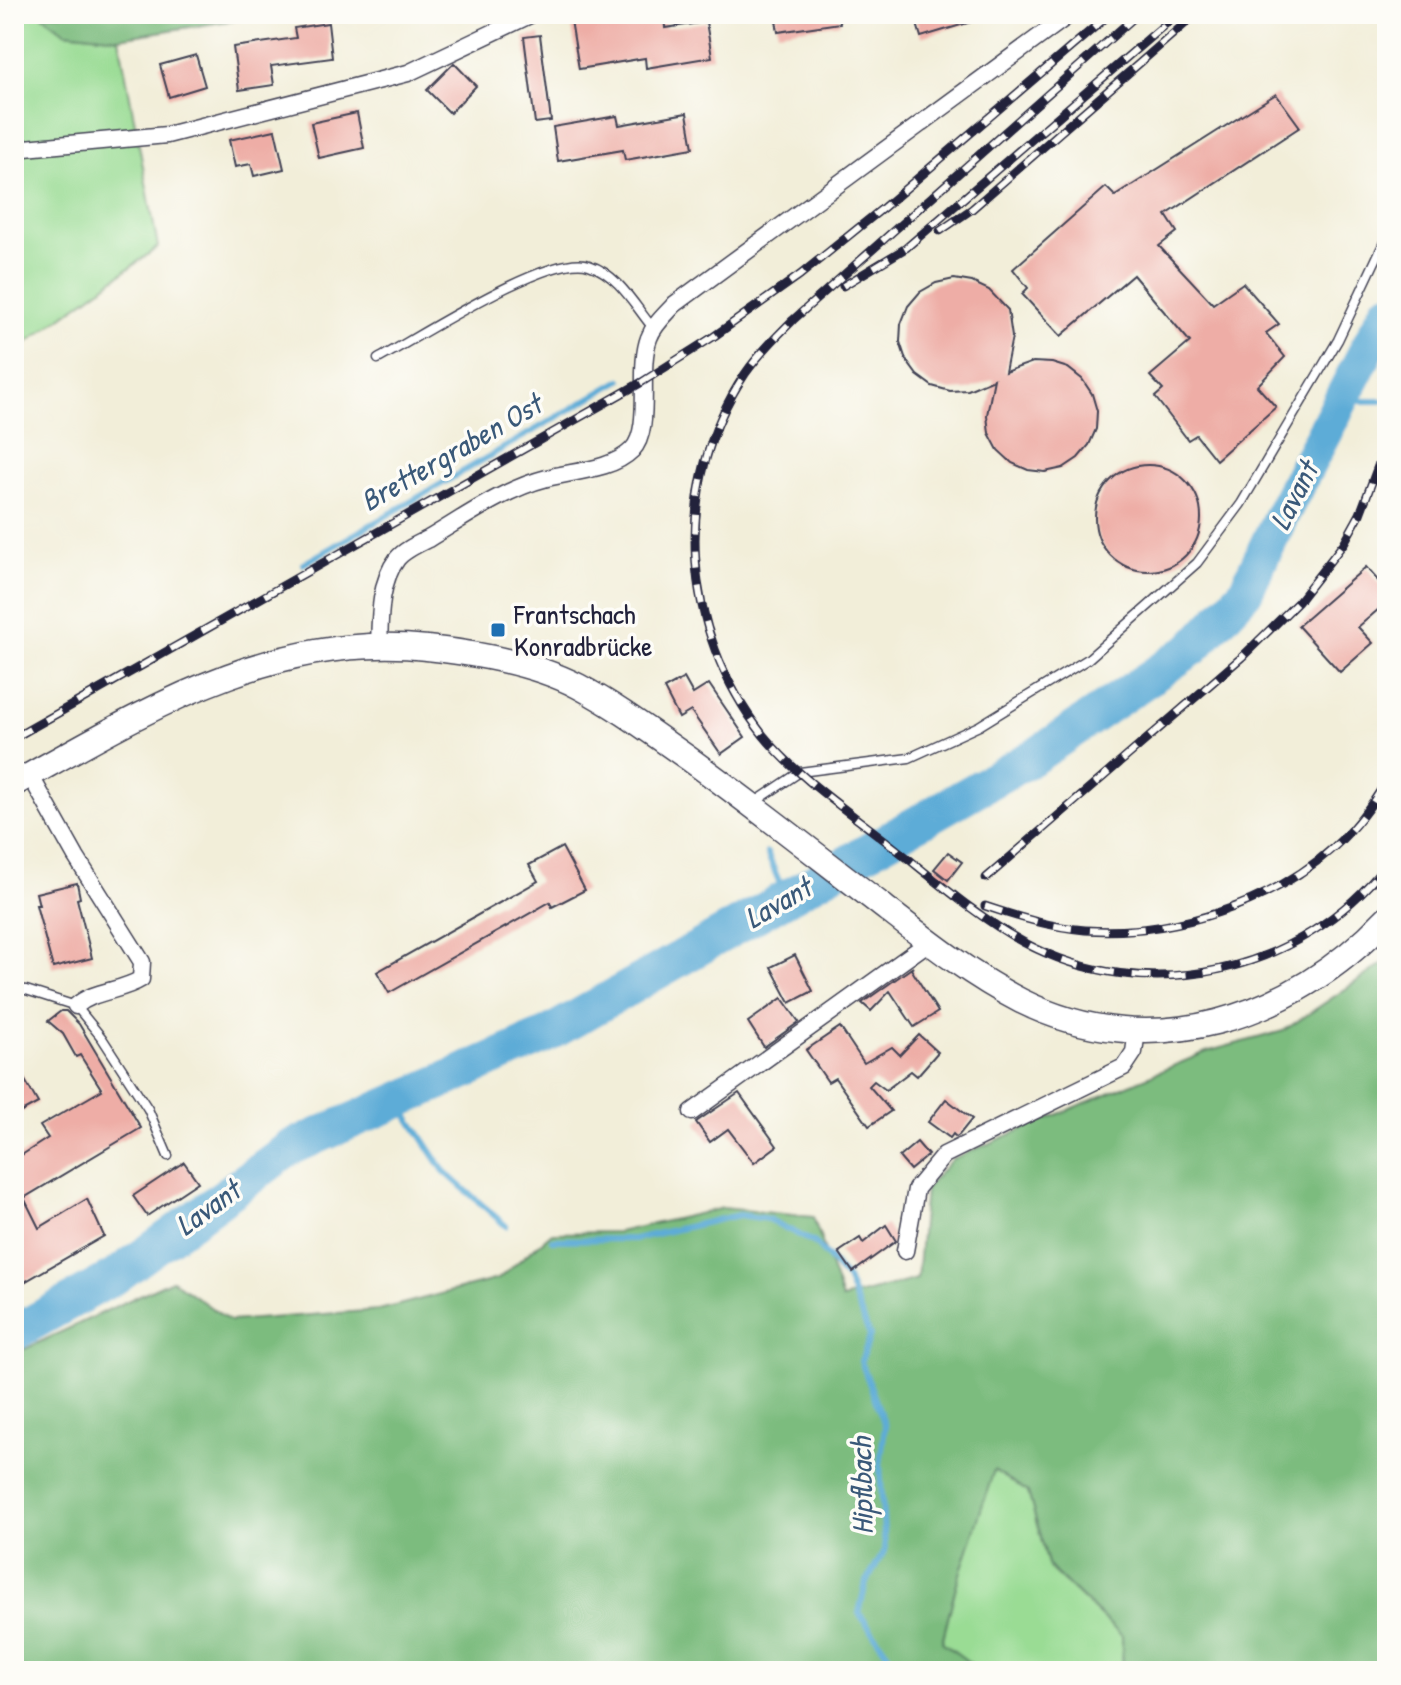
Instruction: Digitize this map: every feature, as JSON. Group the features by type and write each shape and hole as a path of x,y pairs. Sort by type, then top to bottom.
{"main road":[{"path":"22,779 146,712 212,681 260,663 308,653 379,647 424,648 470,654 535,669 575,684 632,719 751,804 976,975 1022,1002 1067,1019 1137,1031 1186,1028 1233,1019 1275,1003 1314,980 1351,952 1387,918"}],"street":[{"path":"14,149 167,135 393,77 408,73 532,14"},
{"path":"379,647 380,613 387,578 399,556 533,481 613,462 626,456 642,434 644,361 648,340 653,328 675,304 1070,14"},
{"path":"22,779 142,962 141,979 131,985 86,997 76,1006"},
{"path":"692,1112 929,942"},
{"path":"905,1251 916,1189 944,1155 1124,1067 1134,1052 1137,1031"}],"lane":[{"path":"751,804 800,772 909,758 979,726 1088,659 1197,563 1241,504 1338,340 1387,236"},
{"path":"378,359 530,276 558,265 580,262 605,272 623,287 653,328"},
{"path":"14,989 76,1006 102,1038 148,1109 168,1156"}],"green space":[{"path":"14,14 41,14 65,32 119,38 158,247 14,352"},
{"path":"41,14 274,14 119,38 65,32"},
{"path":"1387,961 1387,1671 1123,1671 1122,1636 1049,1567 1028,1492 994,1470 956,1586 942,1642 981,1671 14,1671 14,1354 172,1280 230,1321 379,1310 498,1279 552,1233 618,1232 723,1208 813,1217 842,1299 917,1279 925,1189 952,1159 1206,1052 1283,1031"},
{"path":"993,1470 1028,1492 1049,1568 1122,1636 1123,1671 981,1671 942,1643 956,1586"}],"building":[{"path":"570,14 664,14 665,28 706,22 712,57 646,68 645,58 579,69"},
{"path":"775,14 839,14 840,23 778,32"},
{"path":"914,14 981,14 981,19 921,37"},
{"path":"328,23 332,58 271,66 274,85 239,90 233,47 296,38 294,28"},
{"path":"540,35 551,121 535,123 524,37"},
{"path":"196,55 205,86 169,97 160,65"},
{"path":"454,63 476,86 450,113 427,90"},
{"path":"1276,94 1300,127 1166,215 1177,232 1159,246 1213,304 1243,283 1279,324 1266,333 1285,357 1257,386 1276,407 1216,460 1196,435 1188,440 1155,397 1163,390 1150,376 1190,342 1133,275 1061,336 1022,294 1028,288 1013,269 1106,187 1115,196"},
{"path":"357,113 364,148 319,158 311,123"},
{"path":"687,113 693,148 625,160 623,150 558,161 553,127 617,116 619,125"},
{"path":"275,130 284,169 254,176 251,164 235,167 229,140"},
{"path":"954,279 972,282 989,290 1008,310 1012,337 1005,372 1033,362 1052,363 1068,368 1082,379 1092,394 1097,411 1096,429 1089,445 1078,458 1063,468 1045,472 1028,470 1012,463 998,450 989,433 987,415 994,379 968,390 950,391 932,386 917,375 906,360 900,342 901,324 908,306 920,292 936,283"},
{"path":"1148,465 1168,469 1186,480 1197,498 1201,518 1197,538 1186,556 1168,567 1148,571 1128,567 1110,556 1099,538 1095,518 1099,498 1110,480 1128,469"},
{"path":"1366,567 1387,591 1387,602 1358,627 1373,643 1340,672 1298,626"},
{"path":"684,678 693,694 709,684 745,737 721,754 691,711 679,718 664,689"},
{"path":"562,847 585,890 552,907 550,902 389,993 377,972 538,881 529,865"},
{"path":"948,852 962,862 948,880 934,869"},
{"path":"77,883 80,898 77,899 92,958 53,968 36,905 39,905 36,893"},
{"path":"795,955 813,991 790,1003 771,967"},
{"path":"913,967 911,969 938,1012 914,1027 890,991 871,1011 862,1003"},
{"path":"782,998 799,1022 764,1047 748,1022"},
{"path":"61,1011 66,1011 79,1024 141,1128 24,1198 39,1228 87,1199 104,1236 14,1288 14,1160 48,1138 40,1126 102,1090 80,1055 76,1057 63,1034 48,1021"},
{"path":"840,1027 864,1063 892,1047 900,1055 919,1035 938,1052 917,1076 911,1071 886,1090 874,1081 869,1086 891,1111 869,1126 835,1078 828,1082 806,1050"},
{"path":"14,1061 38,1103 14,1116"},
{"path":"739,1093 777,1146 754,1163 728,1129 710,1142 696,1122"},
{"path":"946,1099 972,1119 956,1137 953,1134 950,1138 928,1122"},
{"path":"917,1142 928,1155 910,1170 899,1157"},
{"path":"184,1162 198,1182 147,1216 133,1196"},
{"path":"886,1225 896,1241 853,1272 839,1252 860,1238 863,1243"}],"waterway":[{"name":"Lavant","path":"14,1333 116,1276 290,1148 543,1037 1038,754 1193,648 1245,592 1387,311"},
{"name":"Brettergraben Ost","path":"303,564 621,380"},
{"path":"1340,401 1381,401"},
{"name":"Brettergraben Ost","path":"767,853 786,898"},
{"name":"Hipflbach","path":"398,1101 444,1171 506,1226"},
{"name":"Hipflbach","path":"552,1240 634,1239 739,1215 768,1219 815,1243 847,1279 870,1336 861,1361 885,1426 880,1465 885,1550 866,1583 859,1613 888,1654 893,1671"}],"railway":[{"path":"14,738 642,382 713,337 800,275 883,208 1110,14"},
{"path":"1138,14 793,320 745,374 721,417 705,462 697,509 696,557 702,604 715,650 736,694 763,735 808,780 988,921 1023,942 1071,962 1120,974 1170,976 1219,969 1267,955 1311,932 1352,902 1387,864"},
{"path":"843,286 906,248 1177,14"},
{"path":"940,231 972,209 1196,14"},
{"path":"986,878 1242,657 1298,602 1344,543 1360,514 1387,442"},
{"path":"985,906 1047,924 1118,931 1185,922 1218,912 1280,885 1334,847 1369,807 1387,780"}],"place":[{"name":"Frantschach Konradbrücke","path":"498,630"}]}
